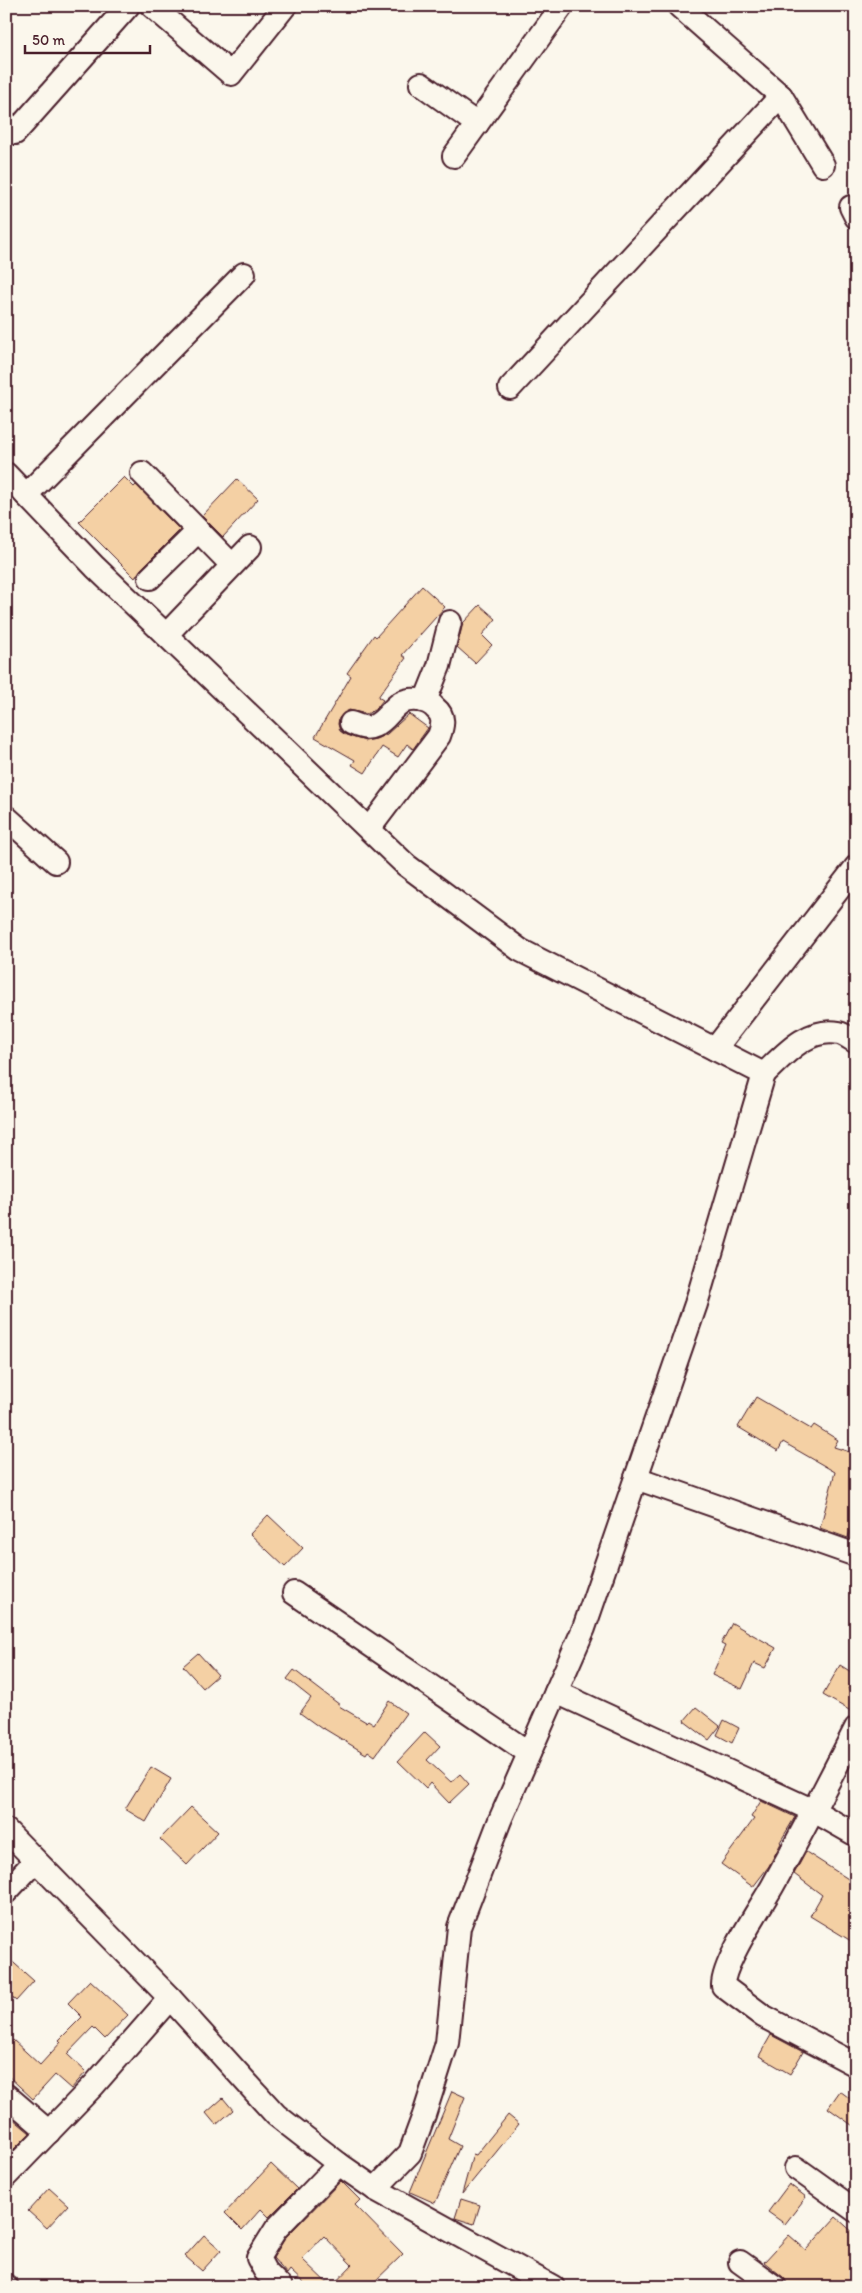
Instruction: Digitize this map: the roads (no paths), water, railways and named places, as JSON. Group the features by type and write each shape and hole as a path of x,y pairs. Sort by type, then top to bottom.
{"street":[{"path":"6,123 15,133 128,6"},
{"path":"152,6 230,74 285,6"},
{"path":"454,156 562,6"},
{"path":"679,6 781,96 823,165"},
{"path":"421,84 477,124"},
{"path":"510,388 781,96"},
{"path":"26,495 244,274"},
{"path":"142,473 232,565"},
{"path":"6,474 95,567 406,865 520,950 764,1074"},
{"path":"150,578 198,531"},
{"path":"166,635 250,548"},
{"path":"424,700 439,666 450,622"},
{"path":"351,723 367,728 375,726 400,702 410,699 424,700 436,708 442,716 443,726 440,736 368,830"},
{"path":"6,817 56,862"},
{"path":"715,1050 856,867"},
{"path":"375,2189 410,2153 424,2115 447,2042 459,1927 500,1820 584,1628 696,1304 764,1074 796,1044 819,1032 840,1033 856,1042"},
{"path":"636,1478 856,1555"},
{"path":"294,1593 529,1753"},
{"path":"556,1692 814,1811 856,1835"},
{"path":"856,1728 814,1811 735,1952 722,1980 723,1986 763,2016 856,2066"},
{"path":"6,1830 170,1998 276,2115 339,2164 375,2189 553,2287"},
{"path":"6,1892 35,1861"},
{"path":"6,2176 49,2132 170,1998"},
{"path":"6,2096 49,2132"},
{"path":"281,2287 265,2271 258,2258 276,2229 339,2164"},
{"path":"796,2168 856,2211"},
{"path":"740,2262 775,2287"}]}
